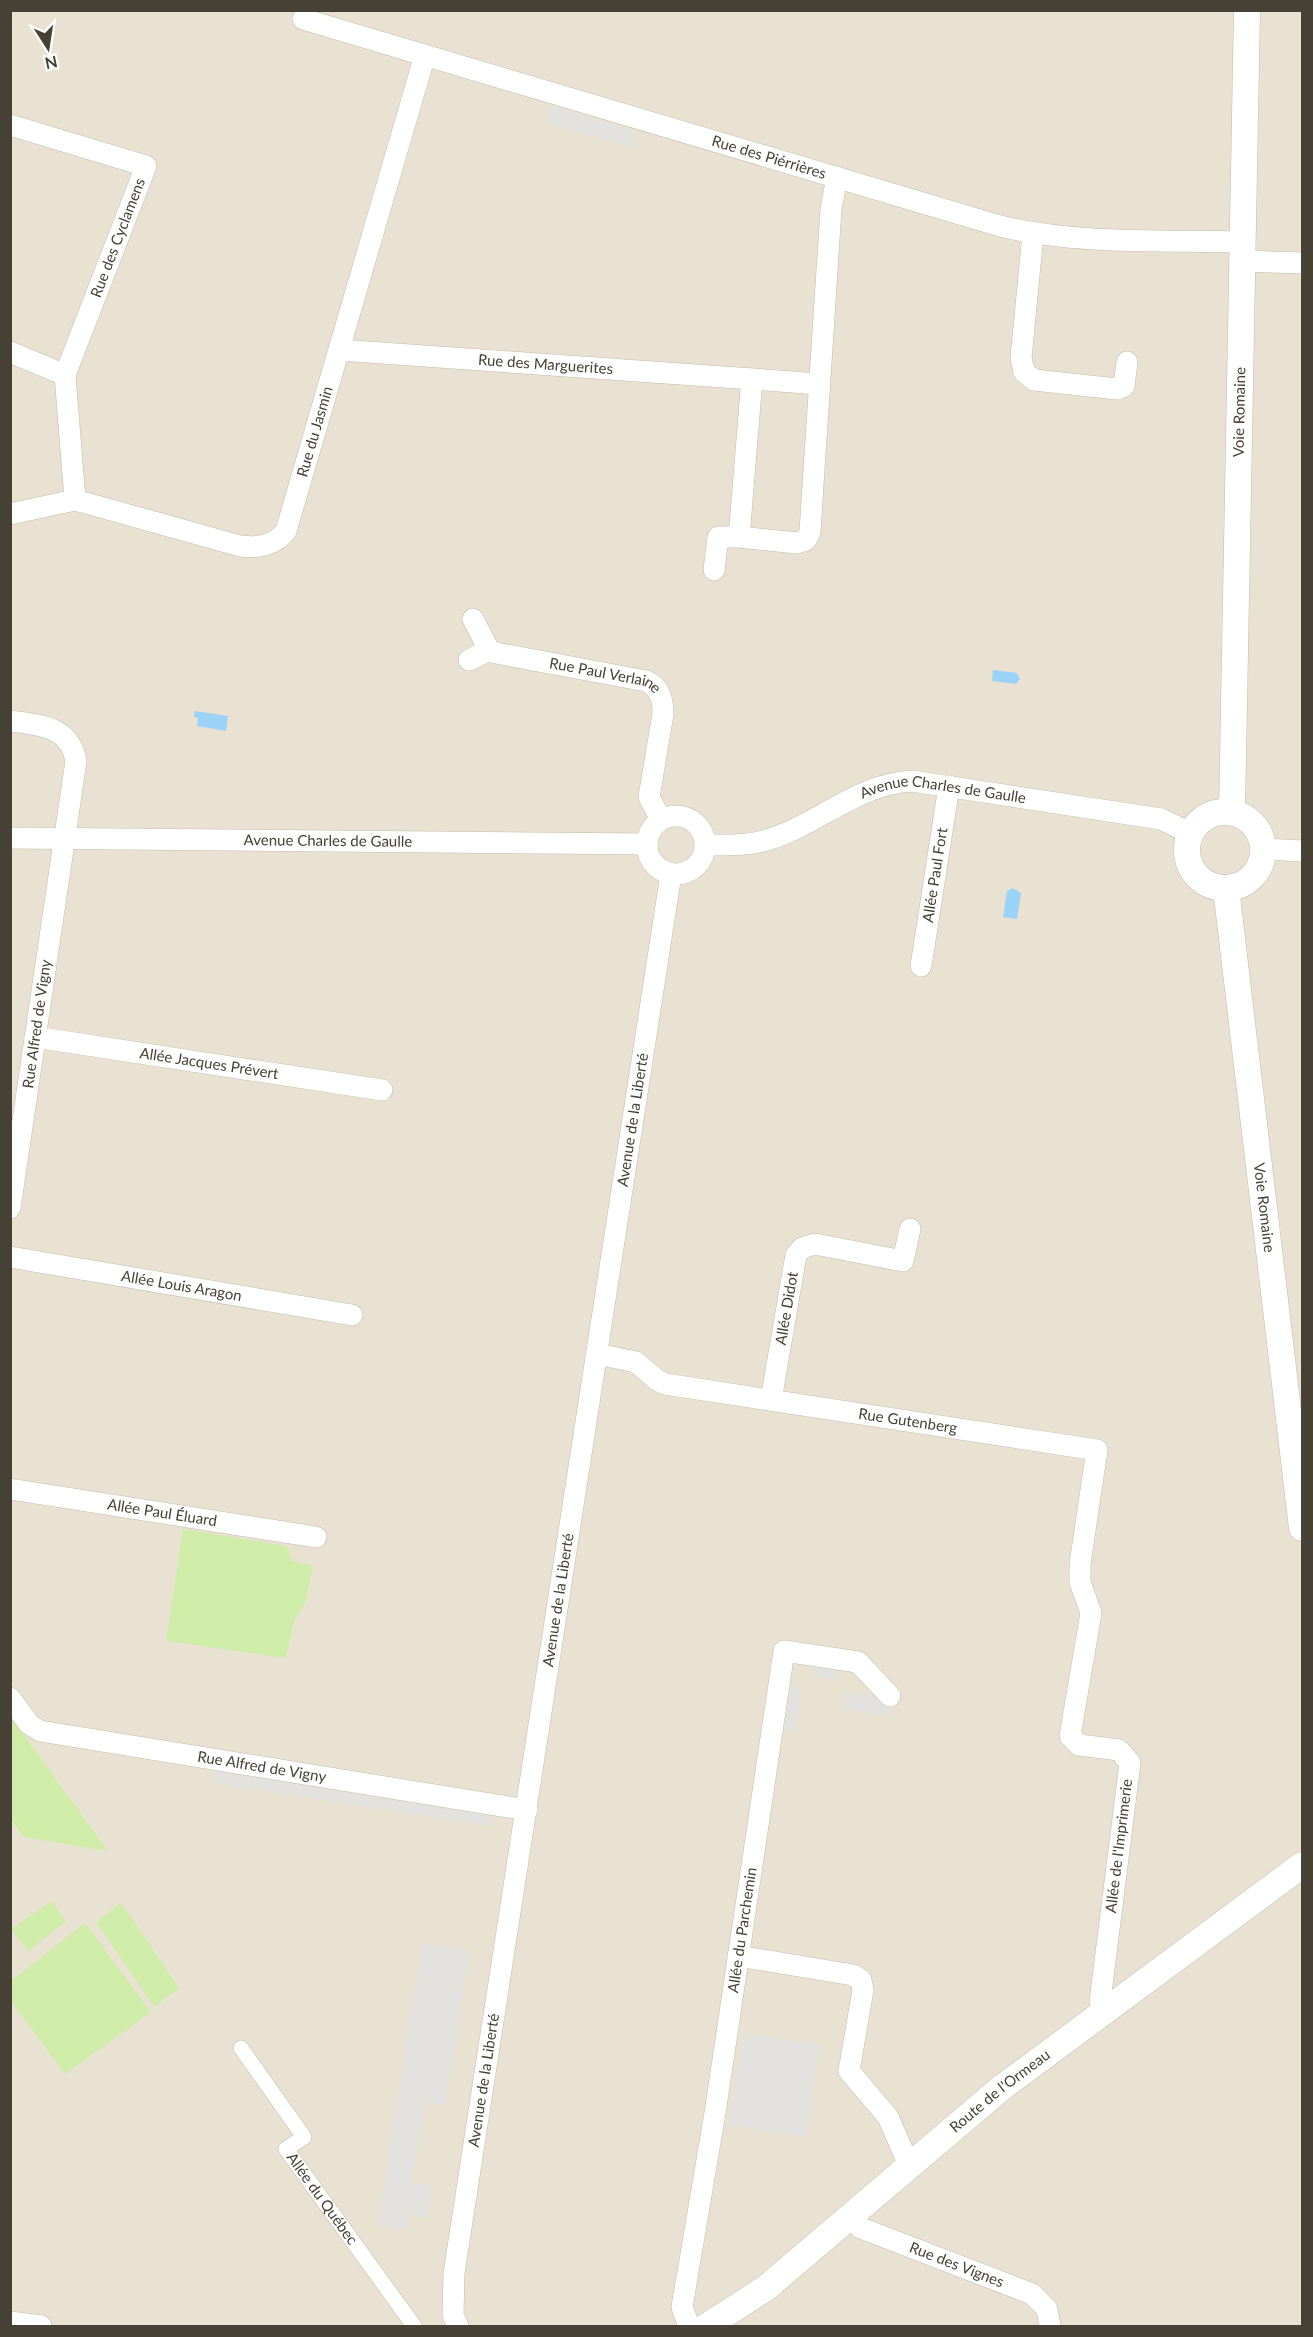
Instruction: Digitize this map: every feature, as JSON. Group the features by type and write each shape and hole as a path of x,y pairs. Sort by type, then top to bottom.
{"street":[{"name":"Voie Romaine","path":"1232,812 1247,10"},
{"name":"Rue des Piérrières","path":"303,19 1033,234 1243,252 1302,263"},
{"name":"Rue du Jasmin","path":"10,514 75,500 240,546 254,547 273,543 286,531 426,55"},
{"name":"Rue des Cyclamens","path":"10,126 146,166 65,375 75,500"},
{"path":"714,570 718,537 797,543 806,540 810,532 831,209 837,177"},
{"path":"1033,234 1021,358 1024,372 1034,380 1117,389 1124,386 1127,362"},
{"name":"Rue des Marguerites","path":"339,350 819,384"},
{"path":"10,352 65,375"},
{"path":"739,537 752,379"},
{"path":"469,660 489,650 473,619"},
{"name":"Rue Paul Verlaine","path":"489,650 503,656 651,683 663,704 649,797 661,820"},
{"name":"Rue Alfred de Vigny","path":"10,721 50,727 60,732 74,752 76,774 64,839 10,1208"},
{"name":"Avenue Charles de Gaulle","path":"705,845 737,845 770,840 883,784 912,781 1161,819 1190,833"},
{"name":"Allée Paul Fort","path":"921,966 949,786"},
{"path":"1232,812 1244,816 1254,825 1261,836 1263,849 1257,872 1248,880 1226,888 1213,887 1202,881 1193,871 1187,859 1186,846 1190,833 1207,815 1232,812"},
{"path":"670,816 688,819 699,828 705,845 703,858 696,867 684,873 671,874 660,870 652,863 647,844 652,829 661,820 670,816"},
{"name":"Avenue Charles de Gaulle","path":"10,838 647,844"},
{"path":"1263,849 1302,851"},
{"name":"Avenue de la Liberté","path":"458,2326 453,2315 454,2273 671,874"},
{"name":"Voie Romaine","path":"1226,888 1302,1528"},
{"name":"Allée Jacques Prévert","path":"35,1037 382,1090"},
{"name":"Allée Didot","path":"771,1400 796,1255 802,1248 815,1244 903,1261 910,1229"},
{"name":"Allée Louis Aragon","path":"10,1257 352,1315"},
{"name":"Rue Gutenberg","path":"597,1354 636,1362 665,1384 1097,1450 1080,1564 1080,1582"},
{"name":"Allée Paul Éluard","path":"10,1489 316,1537"},
{"name":"Allée de l'Imprimerie","path":"1080,1582 1091,1613 1070,1736 1079,1745 1119,1750 1130,1763 1100,2001 1106,2010"},
{"name":"Allée du Parchemin","path":"689,2326 682,2307 784,1651 858,1662 890,1696"},
{"name":"Rue Alfred de Vigny","path":"10,1698 29,1724 40,1731 527,1810"},
{"name":"Route de l'Ormeau","path":"707,2326 766,2288 1000,2089 1302,1865"},
{"path":"738,1956 853,1975 861,1980 863,1990 849,2071 888,2117 909,2165"},
{"name":"Allée du Québec","path":"241,2048 304,2137 286,2150 414,2326"},
{"name":"Rue des Vignes","path":"850,2217 861,2228 1032,2294 1047,2309 1050,2326"},
{"path":"10,2322 41,2326"}],"shaded area":[{"path":"11,11 1302,11 1302,2326 11,2326 10,1820 23,1837 107,1850 11,1717","holes":["182,1530 286,1546 306,1601 295,1619 286,1658"]},
{"path":"550,105 635,131 630,147 545,122"},
{"path":"816,1662 839,1664 836,1680 814,1677"},
{"path":"785,1686 801,1688 796,1732 780,1730"},
{"path":"845,1692 893,1699 890,1717 842,1709"},
{"path":"217,1768 492,1811 490,1826 214,1783"},
{"path":"422,1943 469,1951 445,2105 424,2103 412,2182 433,2186 427,2218 408,2215 405,2229 378,2225"},
{"path":"743,2033 820,2045 805,2137 728,2125"}],"green space":[{"path":"183,1529 287,1546 292,1561 313,1566 306,1601 295,1619 286,1658 166,1641"},
{"path":"11,1717 108,1851 23,1837 11,1820"},
{"path":"52,1901 66,1921 28,1951 11,1929"},
{"path":"121,1903 179,1988 154,2007 96,1922"},
{"path":"85,1923 151,2012 65,2074 11,2001 11,1981"}],"water":[{"path":"993,670 1017,673 1020,679 1016,684 992,681"},
{"path":"195,711 228,716 226,731 197,726 198,718 194,717"},
{"path":"1013,888 1021,893 1017,919 1003,917 1007,891"}]}
